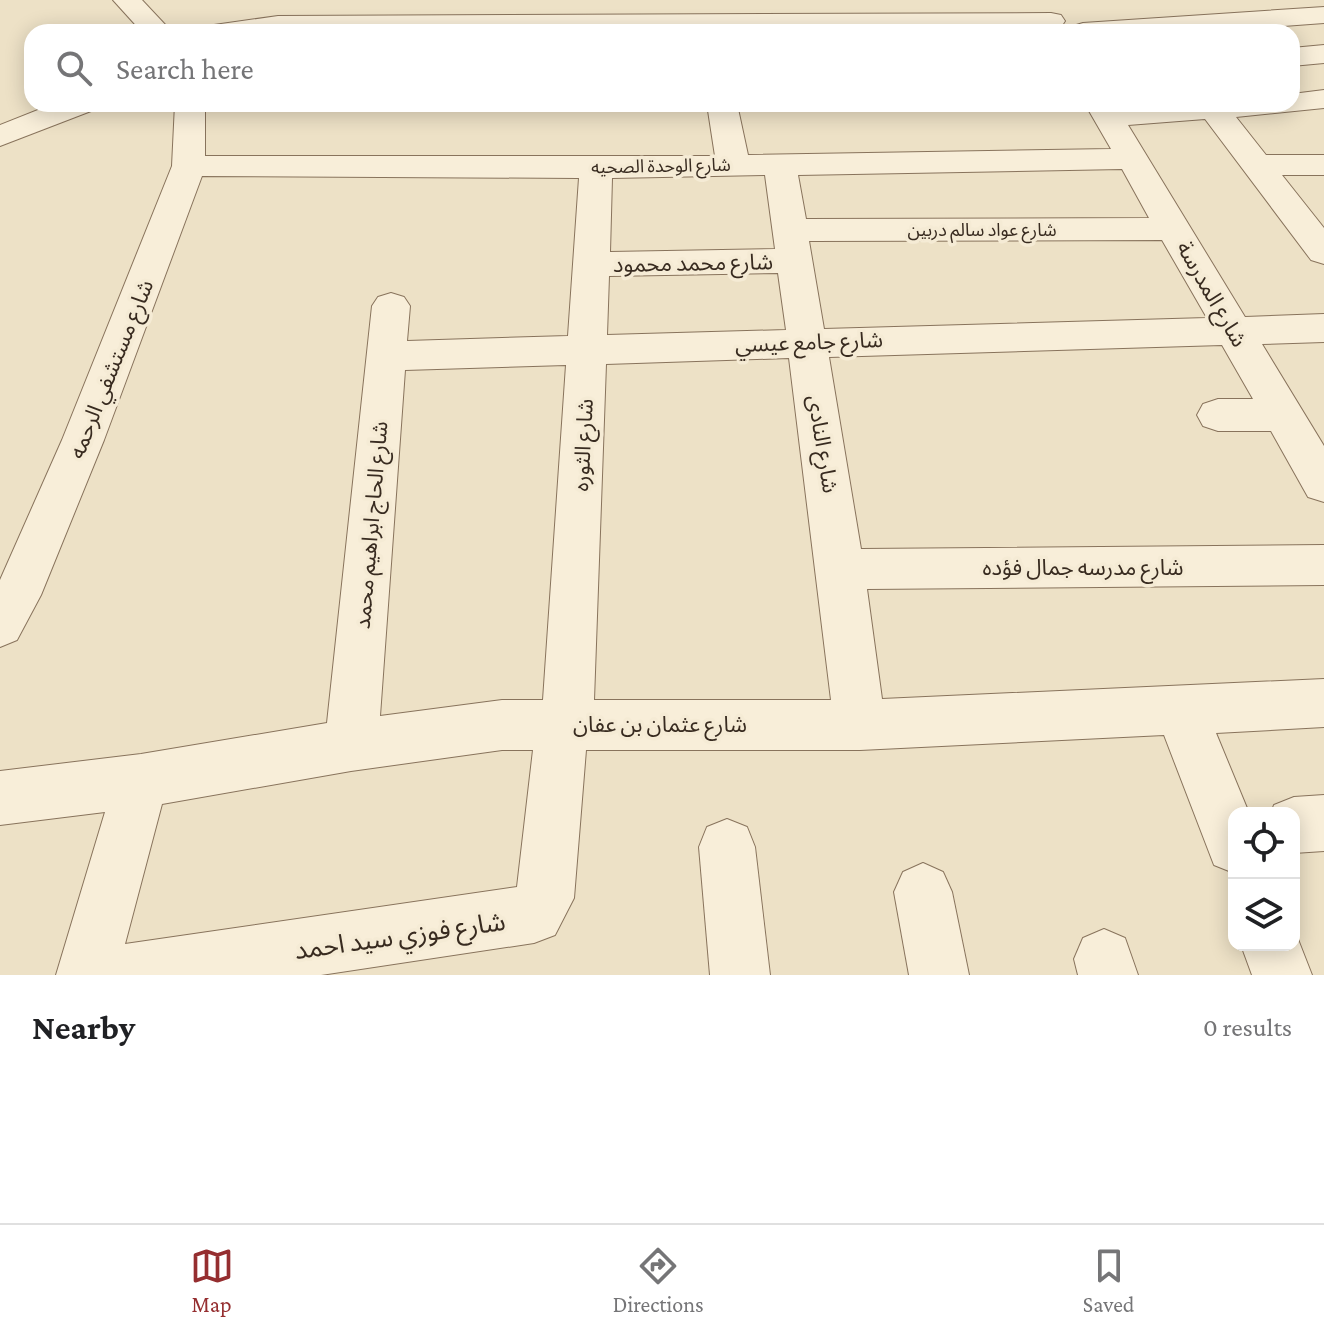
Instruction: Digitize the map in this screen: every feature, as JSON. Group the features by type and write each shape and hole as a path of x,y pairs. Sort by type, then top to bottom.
{"street":[{"path":"127,0 150,24"},
{"path":"251,24 261,0"},
{"path":"1196,24 1324,15"},
{"path":"403,24 709,18 1049,18"},
{"path":"1300,56 1324,54"},
{"path":"1300,102 1324,99"},
{"path":"0,136 60,112"},
{"name":"شارع مستشفي الرحمه","path":"0,625 83,440 189,166 190,112"},
{"path":"723,112 733,165"},
{"name":"شارع المدرسة","path":"1105,112 1324,484"},
{"path":"1216,112 1323,248"},
{"name":"شارع الوحدة الصحيه","path":"189,166 384,177 780,164 848,156 1132,159"},
{"name":"شارع النادى","path":"780,164 841,569 860,725"},
{"path":"1259,165 1324,165"},
{"name":"شارع الثوره","path":"564,723 588,349 596,168"},
{"name":"شارع عواد سالم دربين","path":"792,246 1174,229"},
{"name":"شارع محمد محمود","path":"592,264 792,246"},
{"name":"شارع الحاج ابراهيم محمد","path":"351,745 391,306"},
{"name":"شارع جامع عيسي","path":"386,356 1232,328 1324,328"},
{"path":"1218,415 1282,415"},
{"name":"شارع مدرسه جمال فؤده","path":"841,569 1324,565"},
{"name":"شارع عثمان بن عفان","path":"0,798 141,781 351,745 502,725 860,725 1324,703"},
{"path":"1180,709 1228,826"},
{"name":"شارع فوزي سيد احمد","path":"118,975 534,914 545,898 564,723"},
{"path":"86,975 141,781"},
{"path":"1300,825 1324,823"},
{"path":"727,847 740,975"},
{"path":"923,892 939,975"},
{"path":"1273,951 1282,975"}]}
